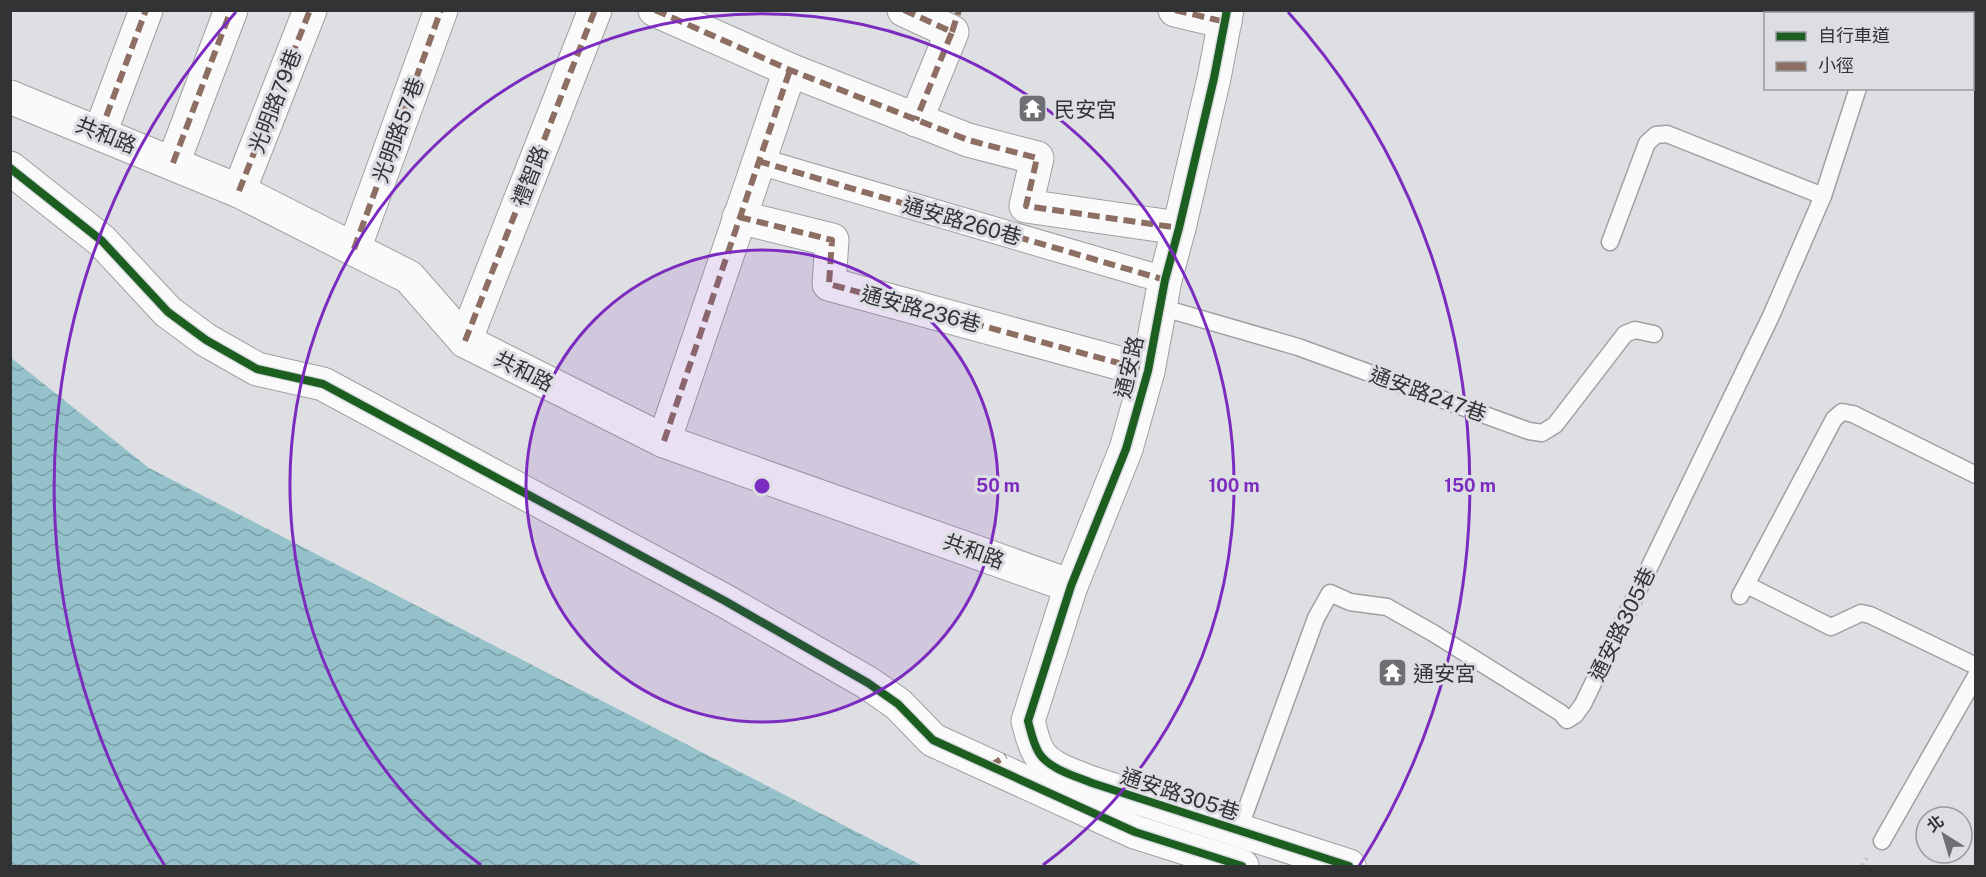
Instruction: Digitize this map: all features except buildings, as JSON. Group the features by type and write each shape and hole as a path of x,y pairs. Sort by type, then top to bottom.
{"street":[{"path":"99,133 146,10"},
{"path":"173,163 231,10"},
{"name":"光明路79巷","path":"239,191 310,10"},
{"name":"光明路57巷","path":"354,249 441,10"},
{"name":"禮智路","path":"465,341 595,10"},
{"path":"655,10 790,70 916,120 968,140 1037,158 1026,206 1179,228"},
{"path":"904,10 956,21 916,120"},
{"path":"1175,10 1226,16"},
{"name":"通安路","path":"1028,721 1071,586 1126,450 1148,371 1162,294 1214,78 1226,16"},
{"path":"664,441 790,70"},
{"name":"共和路","path":"10,97 239,191 409,277 465,341 664,441 1071,586"},
{"name":"通安路260巷","path":"758,161 1162,294"},
{"path":"10,168 102,241 168,312 206,340 257,369 323,384 725,601 868,683 898,704 933,740 998,761 1135,832 1242,867"},
{"name":"通安路236巷","path":"740,218 831,240 829,284 1148,371"},
{"name":"通安路305巷","path":"1028,721 1040,756 1058,769 1092,783 1349,867"}],"lane":[{"path":"1610,242 1647,143 1656,135 1667,134 1823,196 1857,90"},
{"name":"通安路305巷","path":"1238,832 1316,618 1330,593 1350,602 1388,607 1561,713 1567,720 1575,715 1588,693 1771,316 1823,196"},
{"name":"通安路247巷","path":"1162,294 1298,347 1529,431 1542,433 1555,425 1625,334 1635,330 1654,334"},
{"path":"1976,475 1853,414 1842,412 1834,419 1744,591 1831,627 1861,613 1870,615 1976,666"},
{"path":"1882,841 1976,676"}],"water":[{"path":"10,357 149,468 923,866 11,866"}],"marked path":[{"path":"100,133 146,10"},
{"path":"173,163 231,10"},
{"path":"239,191 310,10"},
{"path":"354,249 441,10"},
{"path":"465,341 595,10"},
{"path":"655,10 790,70 968,140 1037,158 1026,206 1179,228"},
{"path":"904,10 952,32 916,120"},
{"path":"952,32 959,10"},
{"path":"1175,10 1225,22"},
{"path":"664,441 790,70"},
{"path":"758,161 1165,280"},
{"path":"739,217 832,240 829,284 1148,371"},
{"path":"990,766 1006,756"}],"cycle path":[{"path":"1227,10 1214,78 1165,280 1148,371 1126,449 1071,586 1028,721 1043,759 1063,771 1092,783 1349,866"},
{"path":"10,168 102,241 168,312 206,340 257,369 323,384 725,601 868,683 898,704 933,740 1135,832 1242,866"}],"place":[{"name":"民安宮","path":"1033,109"},
{"name":"通安宮","path":"1392,673"}]}
